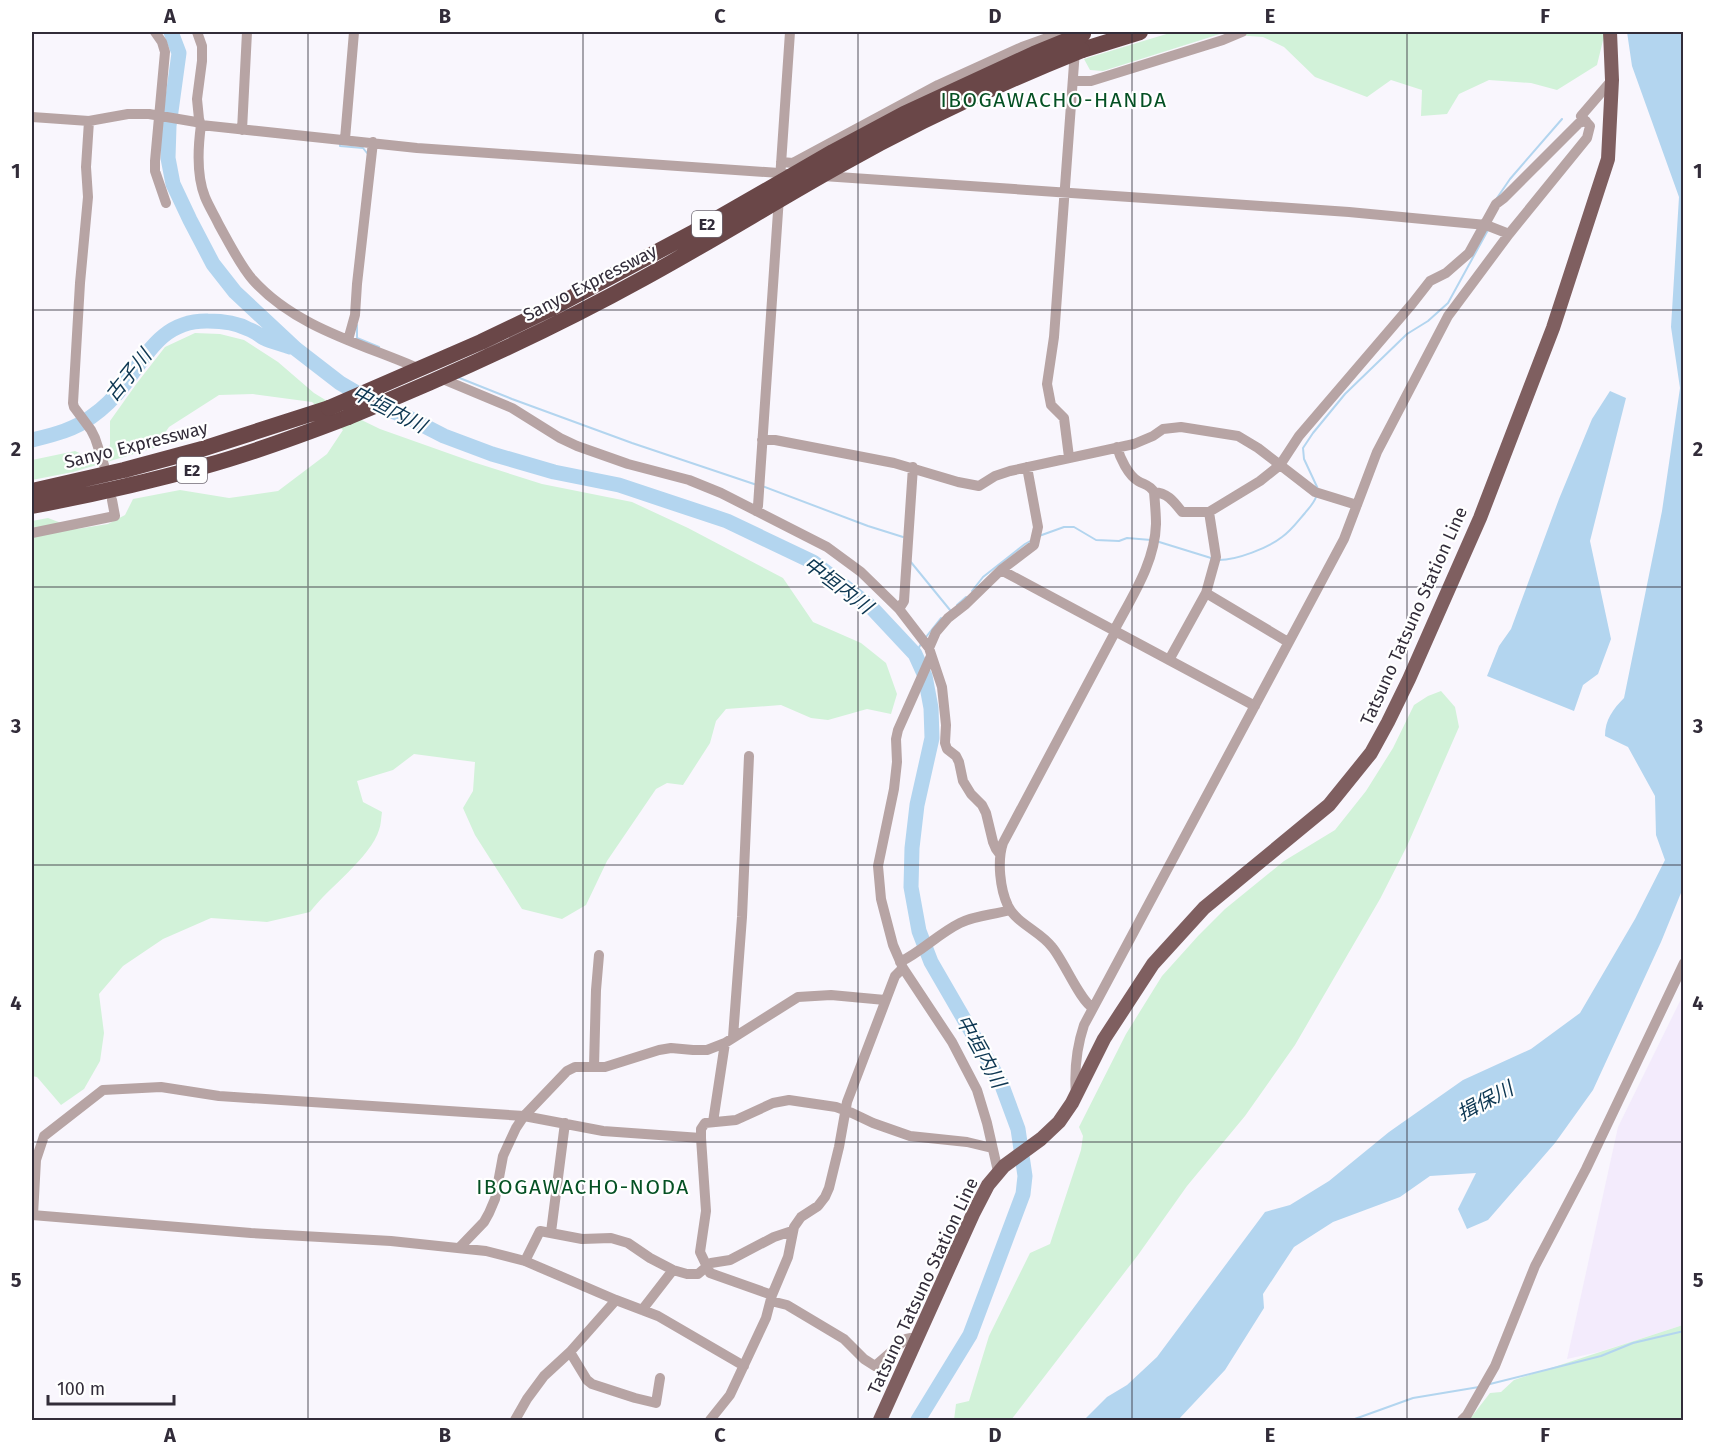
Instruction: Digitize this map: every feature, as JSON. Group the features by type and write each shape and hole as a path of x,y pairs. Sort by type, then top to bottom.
{"highway":[{"name":"Sanyo Expressway","path":"32,491 202,449 329,408 481,342 552,308 694,232 904,114 1024,58 1083,37 1140,32"},
{"name":"Sanyo Expressway","path":"32,506 207,466 285,441 426,385 560,322 652,274 852,159 984,92 1083,37"}],"main road":[{"name":"Tatsuno Tatsuno Station Line","path":"880,1420 988,1185 1002,1168 1059,1122 1076,1095 1104,1039 1153,964 1204,908 1329,805 1371,753 1388,722 1480,518 1553,328 1608,159 1612,80 1610,32"}],"street":[{"path":"155,32 165,52 155,146 155,171 166,204"},
{"path":"198,32 202,46 197,99 199,162 204,195 225,237 252,279 274,300 318,328 512,408 577,446 721,493 843,557 887,595 930,654 942,687 946,724 945,743 959,762 963,781 970,794 982,805 986,813 993,842 999,853"},
{"path":"242,130 247,32"},
{"path":"345,139 354,32"},
{"path":"756,511 790,32"},
{"path":"781,168 938,85 1064,32"},
{"path":"1032,44 1074,78 1090,81 1242,32"},
{"path":"1069,457 1064,418 1051,405 1047,384 1054,337 1074,78 1083,37"},
{"path":"1076,1095 1074,1074 1077,1046 1084,1025 1344,539 1377,452 1448,316 1509,234 1587,138 1590,126 1581,116 1612,80"},
{"path":"32,117 89,121 128,114 160,116 242,130 417,148 781,168 809,175 1349,212 1486,225 1509,234"},
{"path":"89,121 86,166 88,197 73,402 96,438 104,465"},
{"path":"1154,492 1161,492 1169,497 1182,512 1209,512 1217,505 1260,481 1280,465 1299,436 1430,281 1446,273 1469,253 1496,204 1579,123 1586,121"},
{"path":"348,340 355,315 373,142"},
{"path":"802,158 809,175"},
{"path":"762,440 913,467 958,483 980,486 995,476 1069,457 1134,444 1163,429 1192,428 1238,436 1258,448 1317,493 1357,505"},
{"path":"1093,1008 1082,996 1052,945 1010,910 999,868 999,853 1150,559 1156,526 1154,492 1152,487 1130,474 1117,447"},
{"path":"899,609 904,601 913,467"},
{"path":"1002,1168 997,1167 982,1104 968,1070 902,964 893,945 881,899 878,866 894,789 897,762 896,739 930,654 936,632 948,618 1001,570 1034,545 1038,526 1028,467"},
{"path":"32,533 115,516 112,500"},
{"path":"1169,660 1206,593 1215,559 1209,512"},
{"path":"1001,570 1255,706"},
{"path":"1206,593 1288,642"},
{"path":"713,1122 729,1040 742,917 748,756"},
{"path":"710,1420 730,1395 766,1318 771,1298 788,1257 792,1231 801,1217 818,1206 829,1188 845,1110 894,976 902,964 941,934 962,922 1010,910"},
{"path":"594,1067 599,955"},
{"path":"1462,1420 1495,1366 1535,1266 1586,1168 1683,963"},
{"path":"460,1247 489,1214 495,1199 503,1156 516,1128 524,1116 567,1071 575,1067 605,1067 619,1064 650,1052 671,1048 707,1050 729,1040 798,997 831,995 885,1000"},
{"path":"701,1138 603,1131 524,1116 219,1096 161,1087 103,1090 44,1136 36,1160 32,1215 250,1233 391,1241 460,1247 502,1254 525,1261 642,1310 688,1332 744,1366"},
{"path":"916,1341 911,1338 906,1339 875,1366 864,1359 844,1339 787,1305 710,1273 700,1252 706,1211 701,1129 705,1123 736,1120 773,1103 789,1100 836,1107 910,1136 967,1142 992,1148"},
{"path":"551,1232 565,1123"},
{"path":"525,1261 540,1230 582,1239 611,1238 628,1243 673,1270 698,1274 711,1263 730,1260 774,1237 792,1231"},
{"path":"642,1310 673,1270"},
{"path":"515,1420 544,1376 570,1352 616,1300"},
{"path":"570,1352 587,1380 592,1384 635,1398 656,1403 660,1378"}],"shaded area":[{"path":"1683,995 1683,1325 1599,1352 1567,1359 1618,1127"}],"green space":[{"path":"1173,32 1605,32 1597,65 1557,90 1531,83 1489,80 1459,94 1447,114 1421,116 1422,90 1391,80 1367,97 1315,77 1284,47 1263,37 1220,34 1103,71 1090,70 1084,59"},
{"path":"195,333 220,334 244,340 278,362 314,393 345,412 380,429 542,484 632,502 688,528 783,578 813,622 861,643 886,663 897,694 891,714 867,709 828,720 811,718 781,705 726,709 716,721 710,743 683,785 667,783 656,789 607,861 586,905 562,919 522,909 475,835 463,808 473,791 475,762 414,754 393,770 357,781 363,802 382,812 379,830 367,851 310,912 267,922 211,918 163,939 123,966 99,994 104,1033 100,1061 84,1089 61,1105 37,1077 32,1076 32,521 48,518 77,529 108,524 125,515 133,499 180,490 229,498 278,491 327,454 343,430 312,402 253,394 219,395 169,427 154,448 73,472 32,480 32,460 75,451 95,460 108,456 110,421 165,347"},
{"path":"1441,691 1455,707 1459,727 1407,846 1380,899 1295,1045 1245,1116 1187,1186 1138,1255 1011,1420 954,1420 956,1404 969,1401 989,1336 1030,1253 1050,1244 1081,1150 1083,1136 1079,1127 1126,1034 1162,976 1225,909 1284,861 1335,830 1366,791 1393,748 1414,705"},
{"path":"1683,1325 1683,1420 1469,1420 1490,1393 1501,1392 1514,1380"}],"water":[{"name":"揖保川","path":"1627,32 1683,32 1683,888 1661,942 1593,1090 1555,1143 1488,1220 1467,1229 1458,1209 1476,1173 1430,1176 1400,1197 1333,1222 1294,1247 1263,1294 1264,1308 1225,1370 1178,1420 1084,1420 1107,1397 1127,1385 1157,1357 1265,1212 1290,1205 1329,1181 1389,1132 1463,1080 1531,1049 1580,1013 1635,919 1665,860 1656,835 1655,796 1628,747 1605,736 1610,715 1624,698 1662,511 1680,388 1671,327 1679,197 1632,66"},
{"path":"1610,391 1626,398 1590,541 1611,639 1598,674 1583,685 1574,711 1487,676 1499,646 1511,629 1559,499 1592,419"}],"waterway":[{"name":"中垣内川","path":"171,32 179,53 169,126 168,158 173,184 213,264 235,292 296,349 340,383 381,407 444,436 492,454 554,472 619,485 727,521 813,562 871,607 915,654 925,676 931,708 932,738 917,805 912,848 911,887 919,931 931,962 1001,1083 1018,1129 1025,1176 1023,1194 970,1335 918,1420"},
{"path":"1497,198 1510,179 1562,119"},
{"path":"340,142 340,146 363,148 367,153"},
{"path":"1318,489 1304,459 1303,448 1345,394 1407,334 1428,321 1448,303 1488,230"},
{"name":"古子川","path":"32,440 70,429 96,414 117,394 158,341 179,326 208,321 228,323 244,327 267,339 290,347"},
{"path":"357,325 357,338 379,347"},
{"path":"457,377 632,443 757,485"},
{"path":"762,486 903,537"},
{"path":"1219,560 1243,556 1276,541 1294,526 1316,497"},
{"path":"1039,536 1064,527 1074,527 1096,540 1119,541 1127,538 1151,540"},
{"path":"972,591 983,577 1032,540"},
{"path":"1156,541 1211,558"},
{"path":"910,561 950,610"},
{"path":"957,605 966,597"},
{"path":"926,637 941,618"},
{"path":"915,654 921,644"},
{"path":"1490,1384 1601,1356 1633,1343 1684,1331"},
{"path":"1352,1420 1413,1398 1479,1387"}],"district":[{"name":"IBOGAWACHO-HANDA","path":"1054,100"},
{"name":"IBOGAWACHO-NODA","path":"583,1187"}]}
